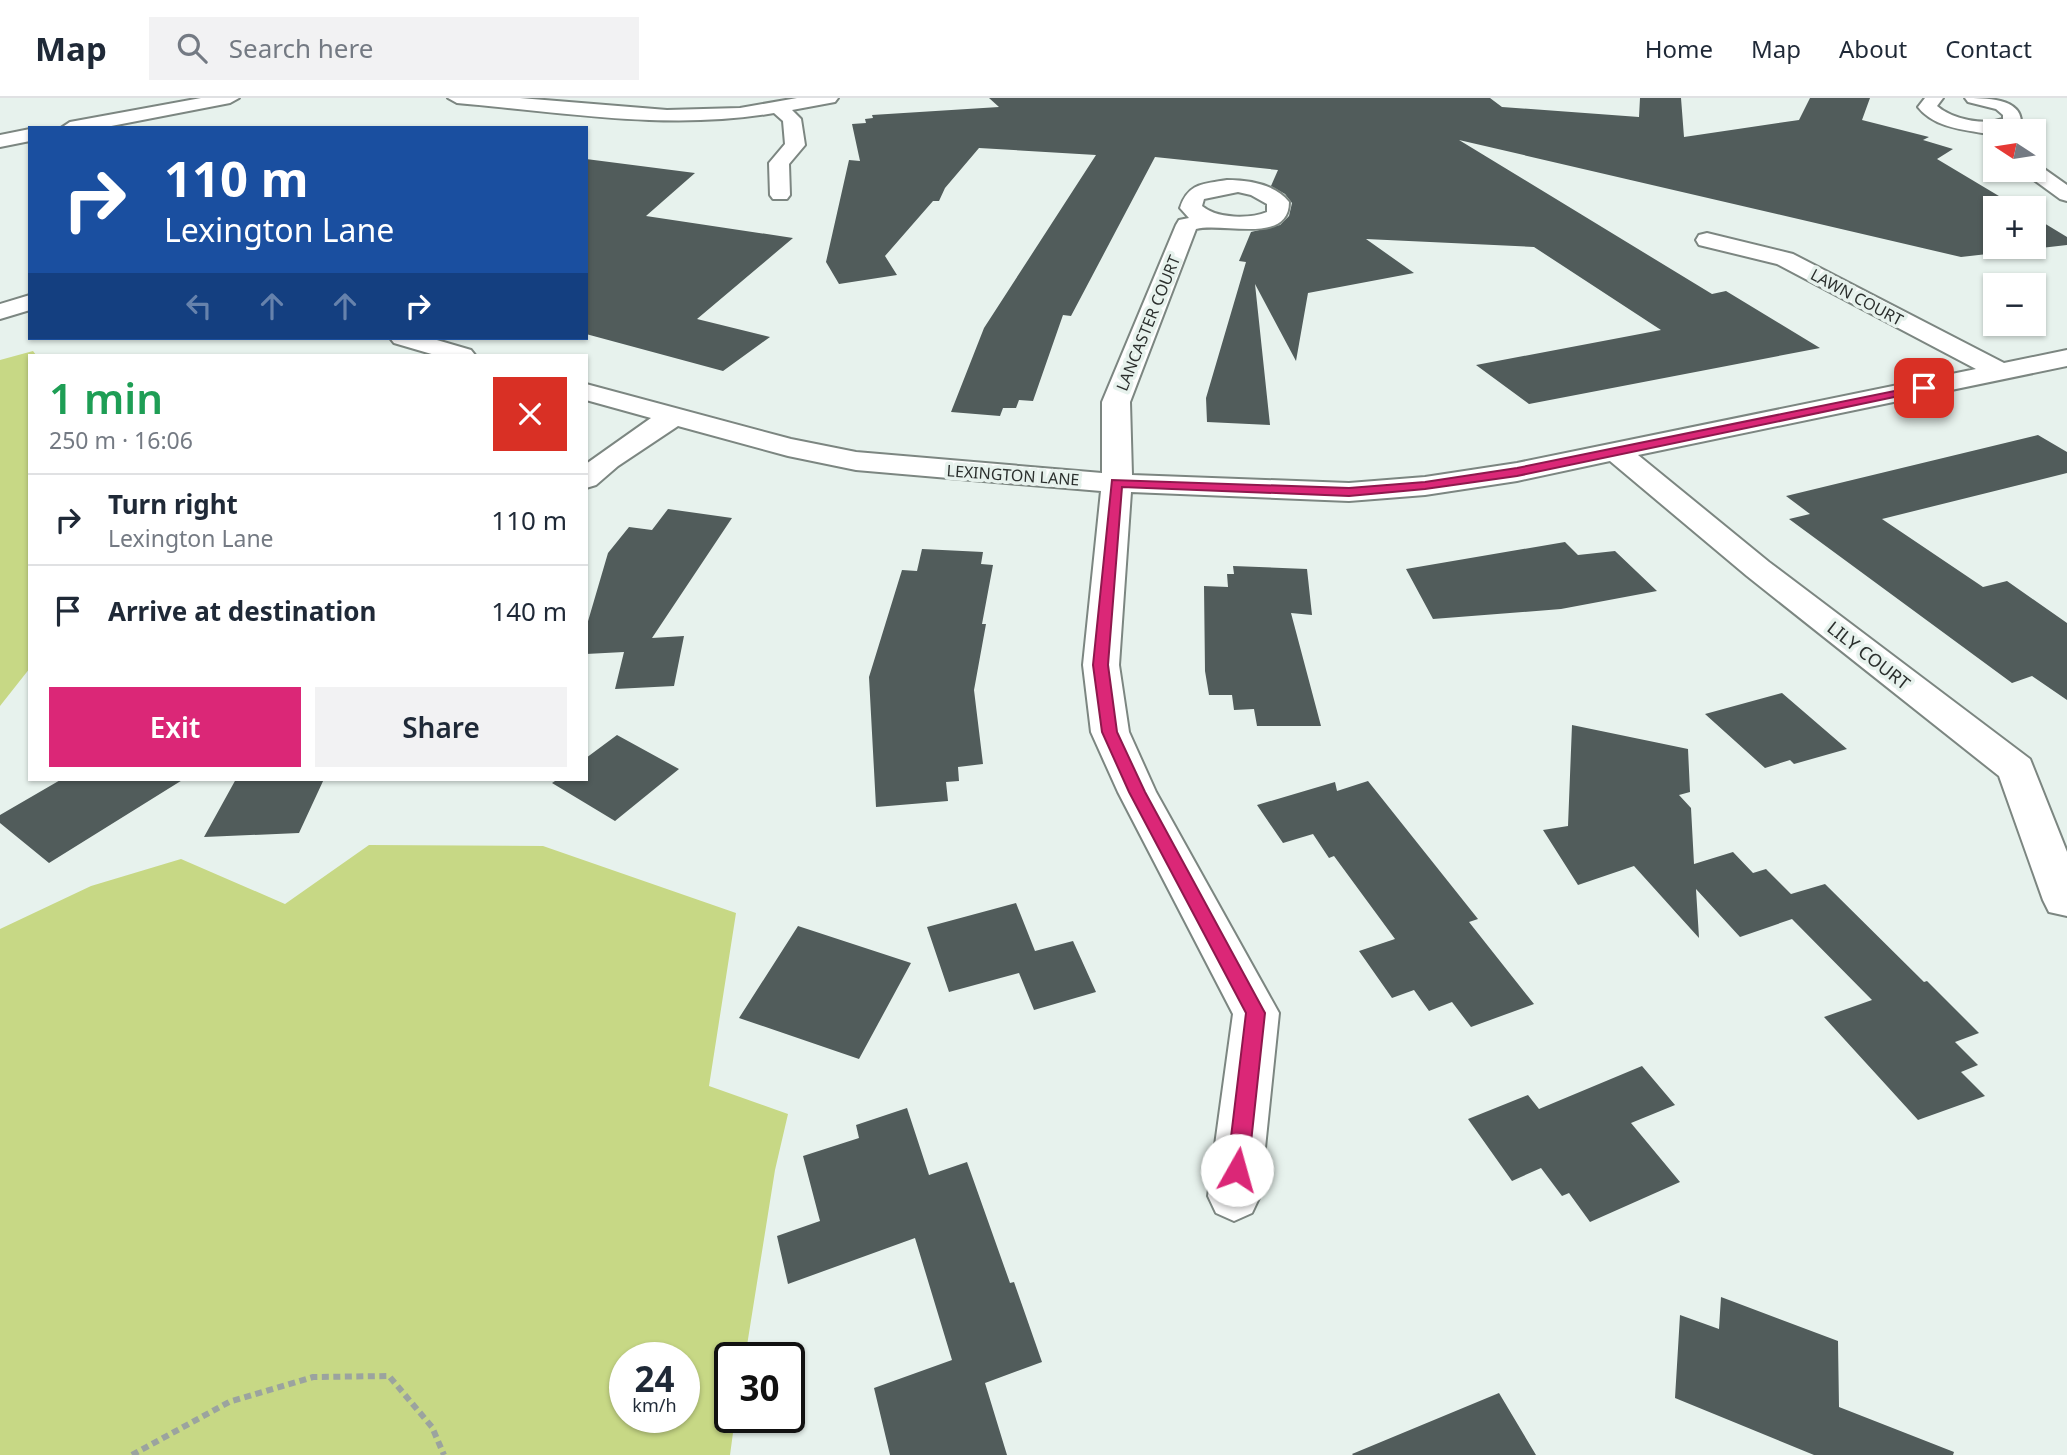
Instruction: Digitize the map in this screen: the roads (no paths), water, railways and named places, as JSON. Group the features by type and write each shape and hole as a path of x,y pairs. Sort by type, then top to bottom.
{"street":[{"path":"81,126 230,98"},
{"path":"457,98 508,100 667,116 704,116 829,98"},
{"path":"1934,98 1927,107 1938,117 1983,127"},
{"path":"1973,98 2002,105 2012,114 2012,119"},
{"path":"472,121 508,100"},
{"path":"778,107 792,119 794,145 779,163 780,195"},
{"path":"0,141 28,135"},
{"path":"2045,182 2067,195"},
{"name":"LANCASTER COURT","path":"1117,483 1116,402 1187,225 1205,220"},
{"name":"LAWN COURT","path":"1707,240 1786,259 2001,372"},
{"path":"0,312 28,303"},
{"path":"410,340 459,354"},
{"name":"LEXINGTON LANE","path":"588,393 788,447 856,461 1117,483 1349,492 1425,486 1517,472 2067,358"},
{"path":"588,477 608,460 673,417"},
{"name":"LILY COURT","path":"1616,452 1758,569 2016,769 2064,900"},
{"path":"1117,483 1101,665 1110,732 1137,792 1256,1013 1234,1196"}]}
